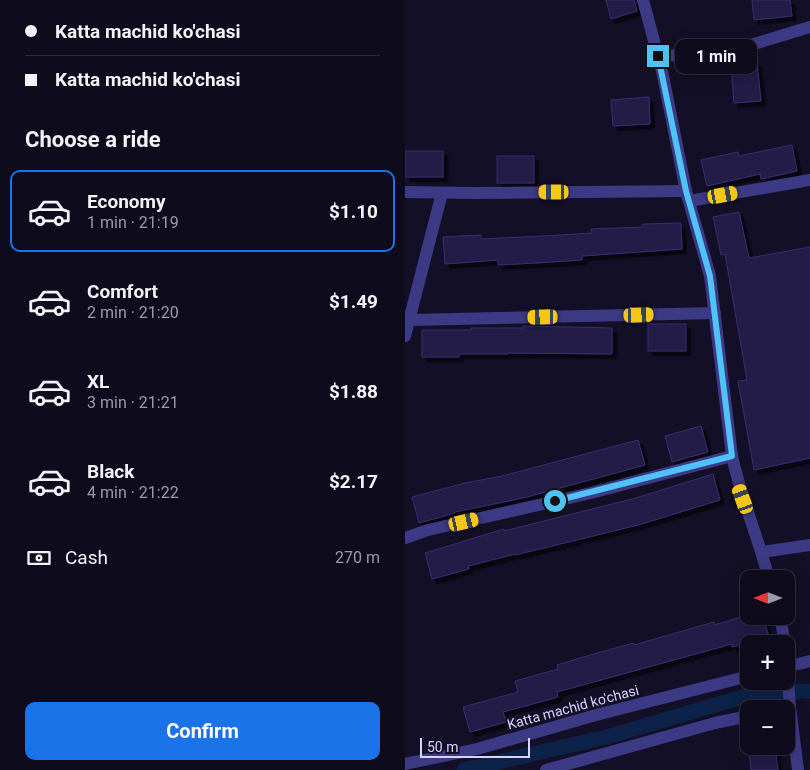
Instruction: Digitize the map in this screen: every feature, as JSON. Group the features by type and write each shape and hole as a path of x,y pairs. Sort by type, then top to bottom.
{"street":[{"path":"643,0 658,56 687,196 710,276 732,456 737,481 767,570"},
{"path":"658,56 724,53 810,28"},
{"path":"405,192 687,196 810,180"},
{"path":"405,336 442,193"},
{"path":"410,320 715,313"},
{"path":"405,538 428,530 591,492 732,456"},
{"path":"762,552 810,545"},
{"path":"795,662 810,661"},
{"name":"Katta machid ko'chasi","path":"405,764 477,749 596,715 740,678"},
{"path":"547,770 715,723 740,718"},
{"path":"795,754 798,770"}],"building":[{"path":"606,0 634,0 637,11 611,19"},
{"path":"752,0 790,0 792,16 754,20"},
{"path":"757,63 761,101 734,103 731,66"},
{"path":"649,97 650,124 613,126 611,100"},
{"path":"792,145 797,171 761,179 760,174 707,186 701,160 738,152 739,156"},
{"path":"405,151 443,151 443,177 405,177"},
{"path":"497,156 534,156 534,183 497,183"},
{"path":"739,212 749,258 810,247 810,458 754,470 738,381 747,380 725,254 721,255 713,217"},
{"path":"681,223 682,249 582,256 582,260 536,263 498,265 498,260 445,264 443,237 481,235 481,239 543,236 592,233 591,229 643,227 643,224"},
{"path":"648,324 686,324 686,351 648,351"},
{"path":"523,326 612,328 612,354 508,353 459,354 459,357 422,357 422,330 523,328"},
{"path":"701,426 708,452 672,462 665,436"},
{"path":"638,440 645,465 523,498 455,512 419,523 412,497 465,483 502,476"},
{"path":"713,474 720,500 638,525 468,566 469,569 432,579 425,553 504,529 504,531 636,498"},
{"path":"740,617 740,625 766,625 768,635 740,635 740,645 732,647 732,644 557,692 558,697 503,712 506,722 470,732 463,707 518,692 515,681 558,669 557,665 597,653 634,643 634,645 714,622 714,625"},
{"path":"749,755 776,755 778,770 751,770"}],"waterway":[{"path":"464,770 610,736 759,692 810,691"}],"route":[{"path":"555,501 732,456 710,276 686,191 658,56"}]}
